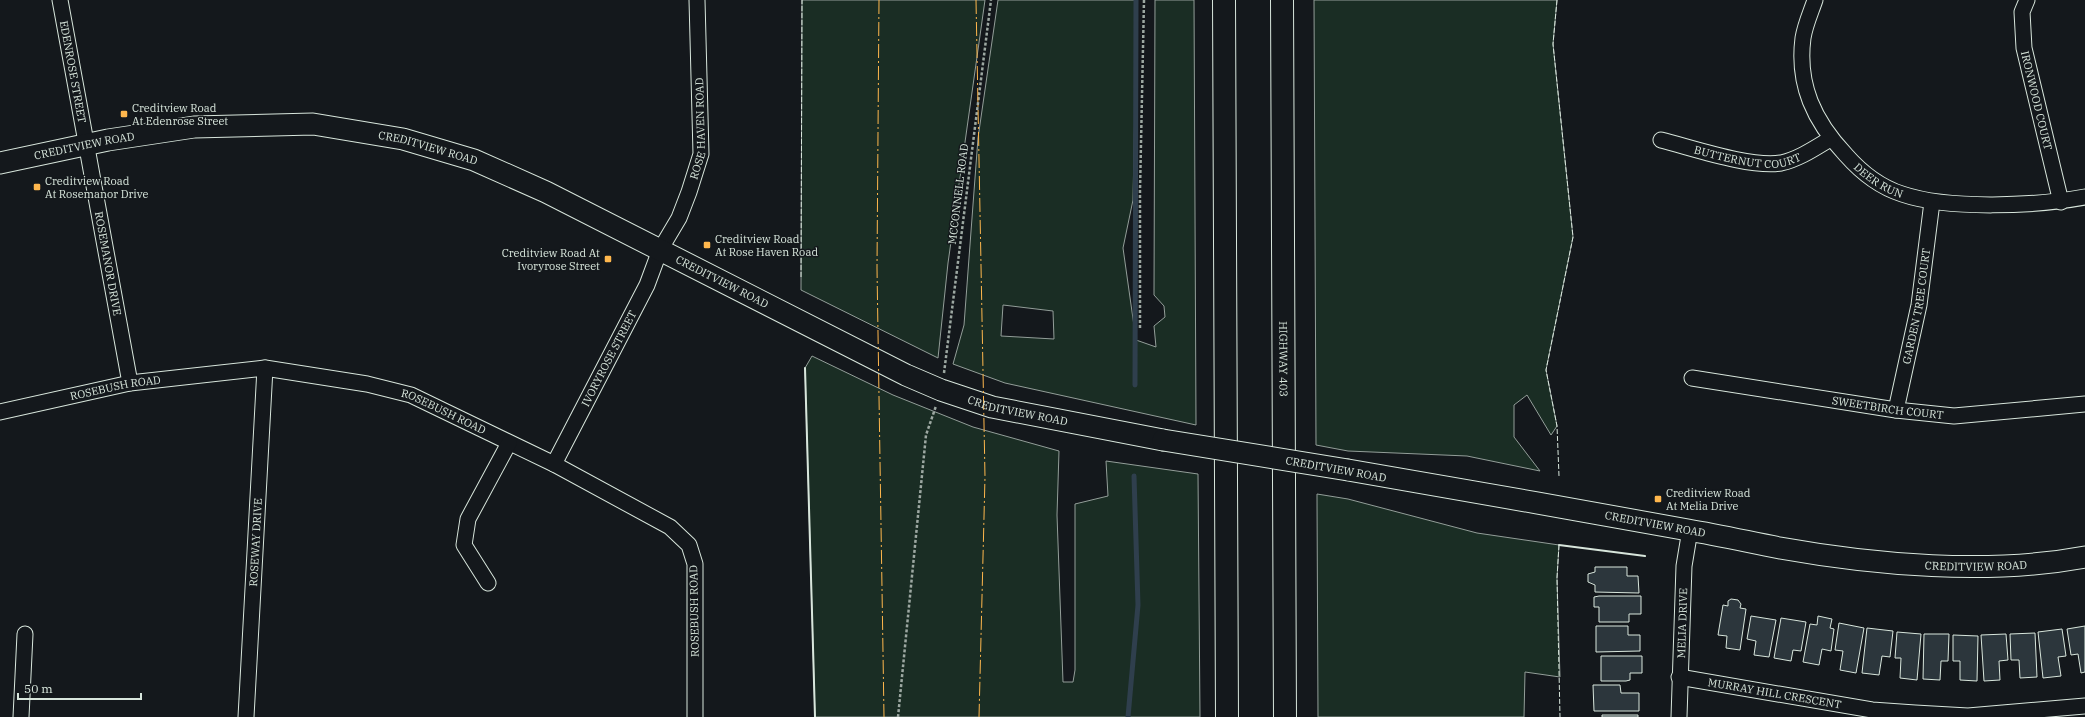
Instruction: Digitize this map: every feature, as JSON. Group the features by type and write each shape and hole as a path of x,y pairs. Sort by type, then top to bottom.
{"highway":[{"path":"1224,0 1227,717"},
{"name":"HIGHWAY 403","path":"1282,0 1285,717"}],"main road":[{"name":"CREDITVIEW ROAD","path":"0,163 86,144 194,127 313,124 403,139 474,160 546,192 906,375 941,390 992,407 1163,440 1348,470 1690,530 1781,548 1923,565 2008,566 2065,561 2085,557"}],"street":[{"name":"EDENROSE STREET","path":"60,0 86,144"},
{"name":"ROSE HAVEN ROAD","path":"660,250 679,218 690,192 701,154 697,0"},
{"name":"DEER RUN","path":"1815,0 1804,37 1803,69 1810,105 1830,139 1868,177 1901,194 1932,202 1994,204 2061,202 2085,197"},
{"name":"IRONWOOD COURT","path":"2027,0 2022,12 2024,48 2061,202"},
{"name":"BUTTERNUT COURT","path":"1661,140 1759,164 1781,163 1803,155 1830,139"},
{"name":"ROSEMANOR DRIVE","path":"86,144 130,383"},
{"name":"GARDEN TREE COURT","path":"1896,410 1919,305 1932,202"},
{"name":"IVORYROSE STREET","path":"554,464 648,285 660,250"},
{"name":"ROSEBUSH ROAD","path":"0,412 130,383 265,368 367,384 411,395 554,464 670,527 689,545 695,564 694,717"},
{"name":"ROSEWAY DRIVE","path":"246,717 265,368"},
{"name":"SWEETBIRCH COURT","path":"1692,378 1896,410 1954,416 2085,404"},
{"path":"488,583 464,545 468,519 509,443"},
{"name":"MELIA DRIVE","path":"1679,717 1679,677 1684,566 1690,530"},
{"path":"21,717 24,634"},
{"name":"MURRAY HILL CRESCENT","path":"1679,677 1872,710 1914,714 1968,716 2085,706"}],"path":[{"name":"MCCONNELL ROAD","path":"898,717 926,435 941,390 991,0"},
{"path":"1140,328 1140,191 1144,0"}],"green space":[{"path":"802,0 985,0 948,263 938,358 801,290"},
{"path":"998,0 1137,0 1133,200 1123,248 1136,340 1156,347 1154,326 1165,317 1164,306 1154,295 1155,0 1194,0 1196,425 1005,383 953,364 964,325 978,138","holes":["1003,305 1053,311 1054,339 1001,336"]},
{"path":"1314,0 1557,0 1553,44 1573,237 1546,370 1557,426 1551,435 1527,395 1514,405 1514,437 1540,471 1467,456 1348,451 1316,445"},
{"path":"812,356 893,395 973,427 1059,451 1057,515 1063,682 1073,682 1075,670 1075,504 1108,496 1106,461 1198,474 1200,717 815,717 805,368"},
{"path":"1317,494 1348,499 1477,533 1559,545 1557,578 1560,677 1525,672 1524,717 1318,717"}],"building":[{"path":"1595,567 1627,567 1627,576 1638,576 1639,593 1595,592 1595,585 1588,582 1588,574 1595,572"},
{"path":"1641,596 1641,614 1629,614 1629,622 1599,622 1599,607 1594,607 1594,597"},
{"path":"1731,599 1738,600 1741,604 1740,608 1746,609 1740,650 1726,648 1727,636 1718,635 1723,605 1728,606 1728,601"},
{"path":"1751,616 1776,620 1769,657 1754,655 1756,641 1747,639"},
{"path":"1818,616 1832,619 1830,628 1834,629 1831,651 1822,649 1819,665 1803,662 1810,624 1817,625"},
{"path":"1781,618 1806,622 1801,651 1793,650 1791,661 1774,658"},
{"path":"1839,623 1864,628 1856,673 1840,670 1843,651 1835,650"},
{"path":"1596,626 1628,626 1628,635 1640,635 1640,651 1596,652"},
{"path":"2085,626 2085,672 2081,673 2078,654 2071,655 2067,629"},
{"path":"1867,628 1893,631 1890,657 1882,656 1879,675 1862,673"},
{"path":"2062,629 2066,656 2058,657 2061,676 2043,678 2038,632"},
{"path":"1897,632 1921,634 1917,680 1900,678 1901,658 1895,658"},
{"path":"2035,633 2037,677 2020,678 2019,660 2011,660 2010,634"},
{"path":"1924,634 1949,634 1948,661 1941,661 1940,680 1923,679"},
{"path":"2006,634 2008,660 1999,661 2000,680 1984,681 1981,635"},
{"path":"1953,635 1978,636 1977,681 1960,680 1960,661 1953,661"},
{"path":"1601,656 1642,656 1642,673 1630,673 1630,680 1626,681 1601,681"},
{"path":"1593,685 1620,685 1621,693 1639,693 1639,711 1594,711"},
{"path":"1602,715 1638,715 1638,717 1602,717"}],"waterway":[{"path":"1135,385 1136,0"},
{"path":"1128,717 1138,605 1134,476"}],"fence":[{"path":"801,277 802,0"},
{"path":"1557,0 1553,44 1573,237 1546,370 1557,426 1559,476"},
{"path":"1559,545 1557,578 1560,717"}],"wall":[{"path":"805,368 815,717"},
{"path":"1559,545 1645,556"}],"power":[{"path":"879,0 877,268 884,717"},
{"path":"976,0 985,477 979,717"}],"place":[{"name":"Creditview Road At Edenrose Street","path":"124,114"},
{"name":"Creditview Road At Rosemanor Drive","path":"37,187"},
{"name":"Creditview Road At Rose Haven Road","path":"707,245"},
{"name":"Creditview Road At Ivoryrose Street","path":"608,259"},
{"name":"Creditview Road At Melia Drive","path":"1658,499"}]}
